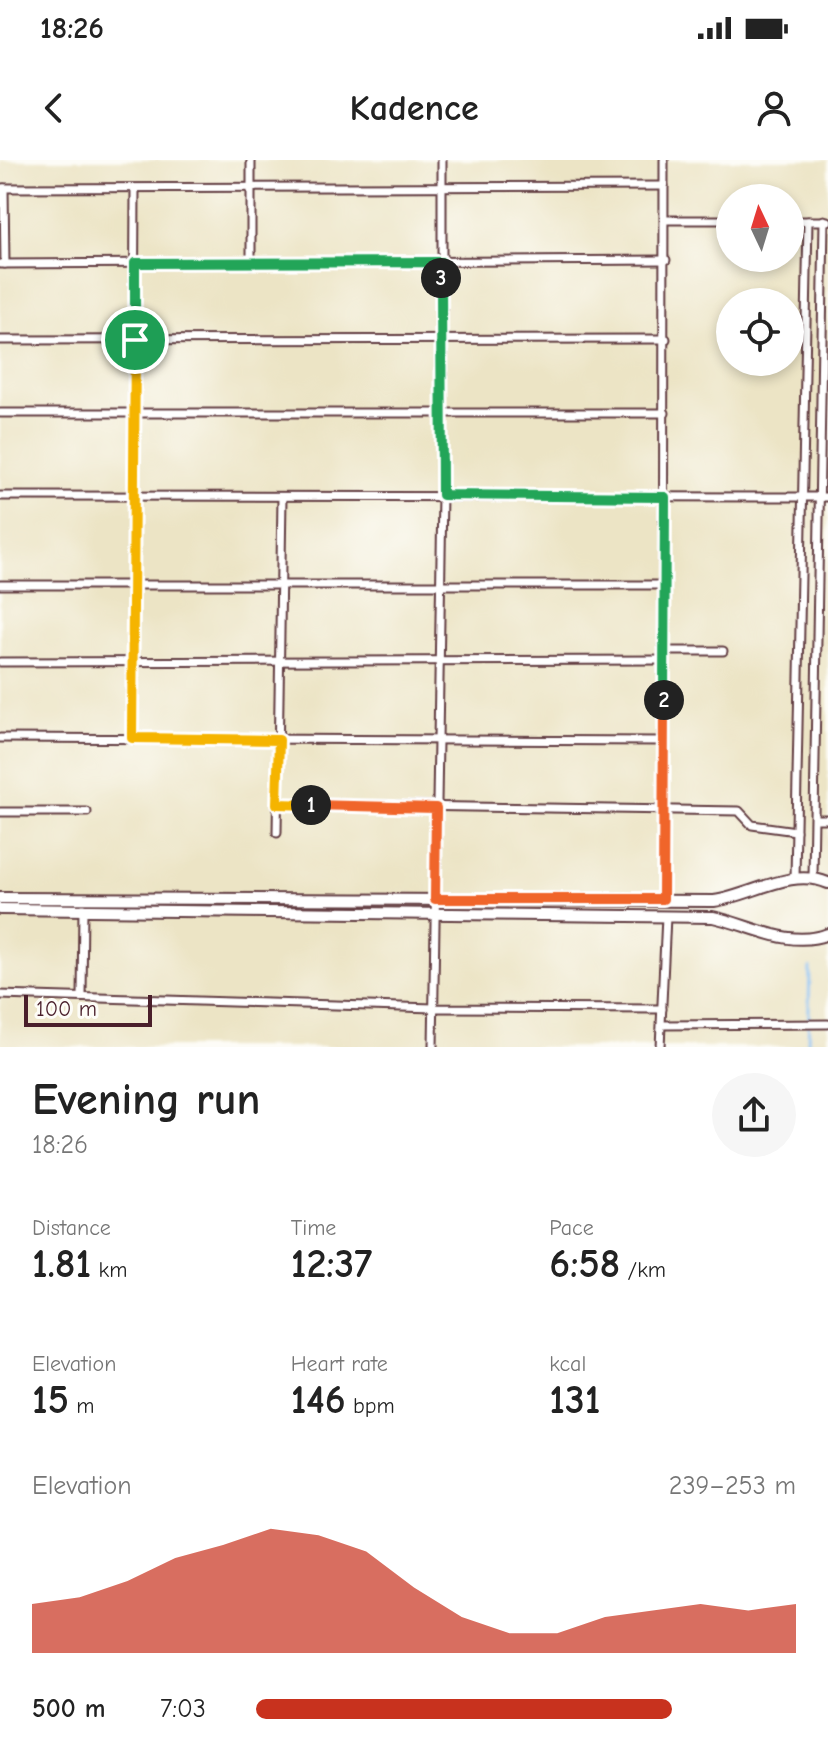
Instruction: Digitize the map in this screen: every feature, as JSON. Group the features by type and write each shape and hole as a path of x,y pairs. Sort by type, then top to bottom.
{"main road":[{"path":"0,898 736,898 795,878 813,877 828,883"},
{"path":"0,909 713,917 803,940 828,934"}],"street":[{"path":"251,160 251,264"},
{"path":"433,1047 438,586 442,495 442,160"},
{"path":"663,899 664,160"},
{"path":"664,186 135,190 2,188 2,264 666,260"},
{"path":"132,738 135,190"},
{"path":"666,220 716,220"},
{"path":"804,221 826,220 824,425 818,457 813,877"},
{"path":"795,878 808,221"},
{"path":"0,340 666,339"},
{"path":"0,413 665,413"},
{"path":"818,457 828,457"},
{"path":"0,496 828,497"},
{"path":"277,833 282,497"},
{"path":"817,566 828,565"},
{"path":"0,585 664,585"},
{"path":"816,593 828,593"},
{"path":"0,662 278,659 439,662 664,656 723,651"},
{"path":"816,707 828,707"},
{"path":"0,738 664,741"},
{"path":"277,804 739,811 752,825 796,831"},
{"path":"0,812 87,812"},
{"path":"815,819 828,819"},
{"path":"82,997 83,908"},
{"path":"660,1047 666,916"},
{"path":"0,995 434,1008 662,1009"},
{"path":"662,1025 828,1024"}],"waterway":[{"path":"808,1047 810,968"}],"route":[{"path":"441,262 442,495 665,497 663,899 435,899 436,808 277,804 279,740 132,738 135,340 135,263 441,262"}]}
